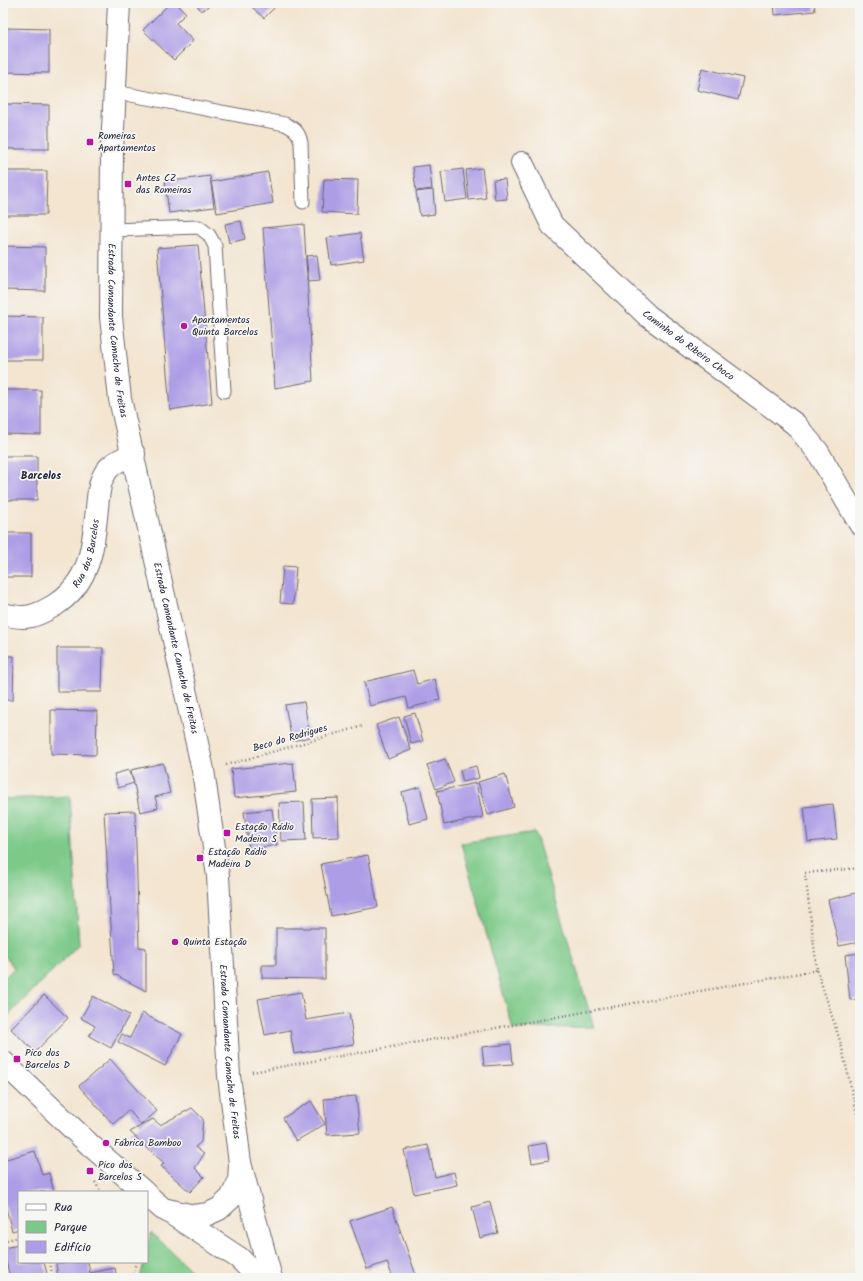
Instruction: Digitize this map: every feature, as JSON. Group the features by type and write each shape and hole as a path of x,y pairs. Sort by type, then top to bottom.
{"main road":[{"name":"Estrada Comandante Camacho de Freitas","path":"120,3 112,150 110,317 120,399 134,454 203,770 218,876 229,1076 240,1163 239,1182 231,1198 219,1209 208,1214 194,1216 163,1209 148,1196"},
{"name":"Caminho do Ribeiro Choco","path":"522,163 552,225 648,316 795,424 818,452 860,524"},
{"name":"Rua dos Barcelos","path":"3,614 25,618 38,616 59,602 80,581 90,554 98,497 104,475 117,461 134,454"},
{"path":"3,1062 90,1145 143,1191"},
{"path":"240,1163 271,1278"},
{"path":"163,1209 239,1258 259,1278"}],"lane":[{"path":"115,92 285,124 296,130 300,136 302,144 303,202"},
{"path":"111,230 198,227 208,235 215,246 224,391"}],"path":[{"name":"Beco do Rodrigues","path":"222,766 363,726"},
{"path":"860,868 805,873 817,970 841,1044 860,1126"},
{"path":"248,1073 817,970"},
{"path":"3,1241 18,1237"},
{"path":"50,1263 53,1278"},
{"path":"132,1278 136,1263"}],"green space":[{"path":"70,796 79,944 3,1021 3,979 14,968 3,953 3,799"},
{"path":"535,832 594,1027 513,1029 461,843"},
{"path":"151,1232 199,1278 140,1278 144,1263 148,1263 148,1245"}],"building":[{"path":"170,3 176,3 186,13 176,23 193,41 174,60 143,30"},
{"path":"196,3 213,3 201,11"},
{"path":"256,3 270,3 275,7 264,18 252,7"},
{"path":"774,3 814,3 815,11 775,15"},
{"path":"4,28 49,29 49,73 3,72"},
{"path":"702,68 743,78 738,100 697,90"},
{"path":"4,104 49,105 49,149 4,149"},
{"path":"429,165 432,189 416,191 413,167"},
{"path":"482,168 486,198 469,200 466,170"},
{"path":"463,169 467,199 445,202 441,172"},
{"path":"3,171 47,171 46,215 3,215"},
{"path":"268,172 273,203 217,213 211,182"},
{"path":"210,176 214,207 169,213 165,182"},
{"path":"324,179 358,180 357,214 322,212"},
{"path":"505,179 507,199 495,200 493,180"},
{"path":"433,190 435,214 420,216 416,192"},
{"path":"241,221 245,239 229,243 225,224"},
{"name":"Apartamentos Quinta Barcelos","path":"304,224 313,381 275,388 263,228"},
{"path":"360,233 364,260 331,265 327,238"},
{"name":"Apartamentos Quinta Barcelos","path":"198,245 212,403 170,410 157,248"},
{"path":"3,246 45,247 45,291 3,290"},
{"path":"317,255 320,280 309,281 306,256"},
{"path":"3,316 43,317 43,360 3,360"},
{"path":"3,390 41,390 41,435 3,434"},
{"path":"3,456 37,456 37,500 3,500"},
{"path":"3,533 31,533 31,577 3,577"},
{"path":"283,566 296,567 293,604 280,603"},
{"path":"57,648 103,648 102,692 57,692"},
{"path":"3,656 14,656 13,700 3,700"},
{"path":"413,670 417,684 435,679 440,700 409,708 406,697 370,706 364,682"},
{"path":"304,702 310,737 292,741 285,705"},
{"path":"51,710 97,711 96,755 51,754"},
{"path":"415,713 423,741 411,744 404,716"},
{"path":"399,717 411,750 388,759 376,725"},
{"path":"3,722 5,722 5,766 3,766"},
{"path":"445,759 454,782 436,789 427,765"},
{"path":"163,763 170,793 155,797 158,808 140,812 131,770"},
{"path":"293,763 296,792 234,798 231,769"},
{"path":"476,766 479,778 463,782 460,770"},
{"path":"129,770 134,783 118,788 114,774"},
{"path":"505,774 514,807 488,815 478,782"},
{"path":"476,783 483,817 444,825 437,791"},
{"path":"420,787 428,819 409,824 402,792"},
{"path":"338,798 339,837 313,838 312,799"},
{"path":"304,802 306,840 281,841 279,803"},
{"path":"833,804 837,839 808,842 804,807"},
{"path":"272,809 277,845 249,849 244,812"},
{"path":"135,811 139,947 146,948 146,991 114,974 104,812"},
{"path":"368,855 378,907 331,916 321,864"},
{"path":"860,892 860,942 839,946 828,900"},
{"path":"276,928 325,928 325,979 262,978 262,965 276,965"},
{"path":"860,953 860,999 850,1000 845,955"},
{"path":"301,992 306,1020 349,1013 354,1044 294,1054 290,1030 265,1035 258,999"},
{"path":"44,995 68,1018 35,1052 11,1029"},
{"path":"93,996 129,1015 111,1048 89,1036 95,1026 81,1018"},
{"path":"142,1013 182,1034 165,1066 118,1042 122,1034 130,1038"},
{"path":"511,1044 513,1064 484,1066 482,1047"},
{"path":"110,1059 157,1111 141,1125 129,1110 113,1124 79,1086"},
{"path":"356,1096 360,1133 327,1135 324,1099"},
{"path":"311,1101 325,1124 296,1141 283,1118"},
{"path":"192,1108 203,1119 201,1142 195,1147 204,1154 195,1168 204,1177 190,1192 161,1166 164,1163 130,1132 153,1119 160,1125"},
{"path":"546,1143 549,1160 532,1163 529,1146"},
{"path":"428,1145 435,1177 454,1172 457,1185 414,1194 404,1150"},
{"path":"35,1151 42,1175 49,1173 54,1191 18,1191 18,1229 12,1231 3,1197 3,1160"},
{"path":"490,1202 498,1233 480,1238 472,1207"},
{"path":"392,1207 417,1278 393,1278 387,1262 367,1269 350,1221"},
{"path":"18,1245 18,1263 44,1263 48,1278 10,1278 3,1248"},
{"path":"56,1263 88,1263 90,1273 115,1268 117,1278 58,1278"}],"place":[{"name":"Romeiras Apartamentos","path":"90,142"},
{"name":"Antes CZ das Romeiras","path":"128,184"},
{"name":"Apartamentos Quinta Barcelos","path":"184,326"},
{"name":"Estação Rádio Madeira S","path":"227,833"},
{"name":"Estação Rádio Madeira D","path":"200,858"},
{"name":"Quinta Estação","path":"175,942"},
{"name":"Pico dos Barcelos D","path":"17,1059"},
{"name":"Fábrica Bamboo","path":"106,1143"},
{"name":"Pico dos Barcelos S","path":"90,1171"}],"district":[{"name":"Barcelos","path":"41,476"}]}
